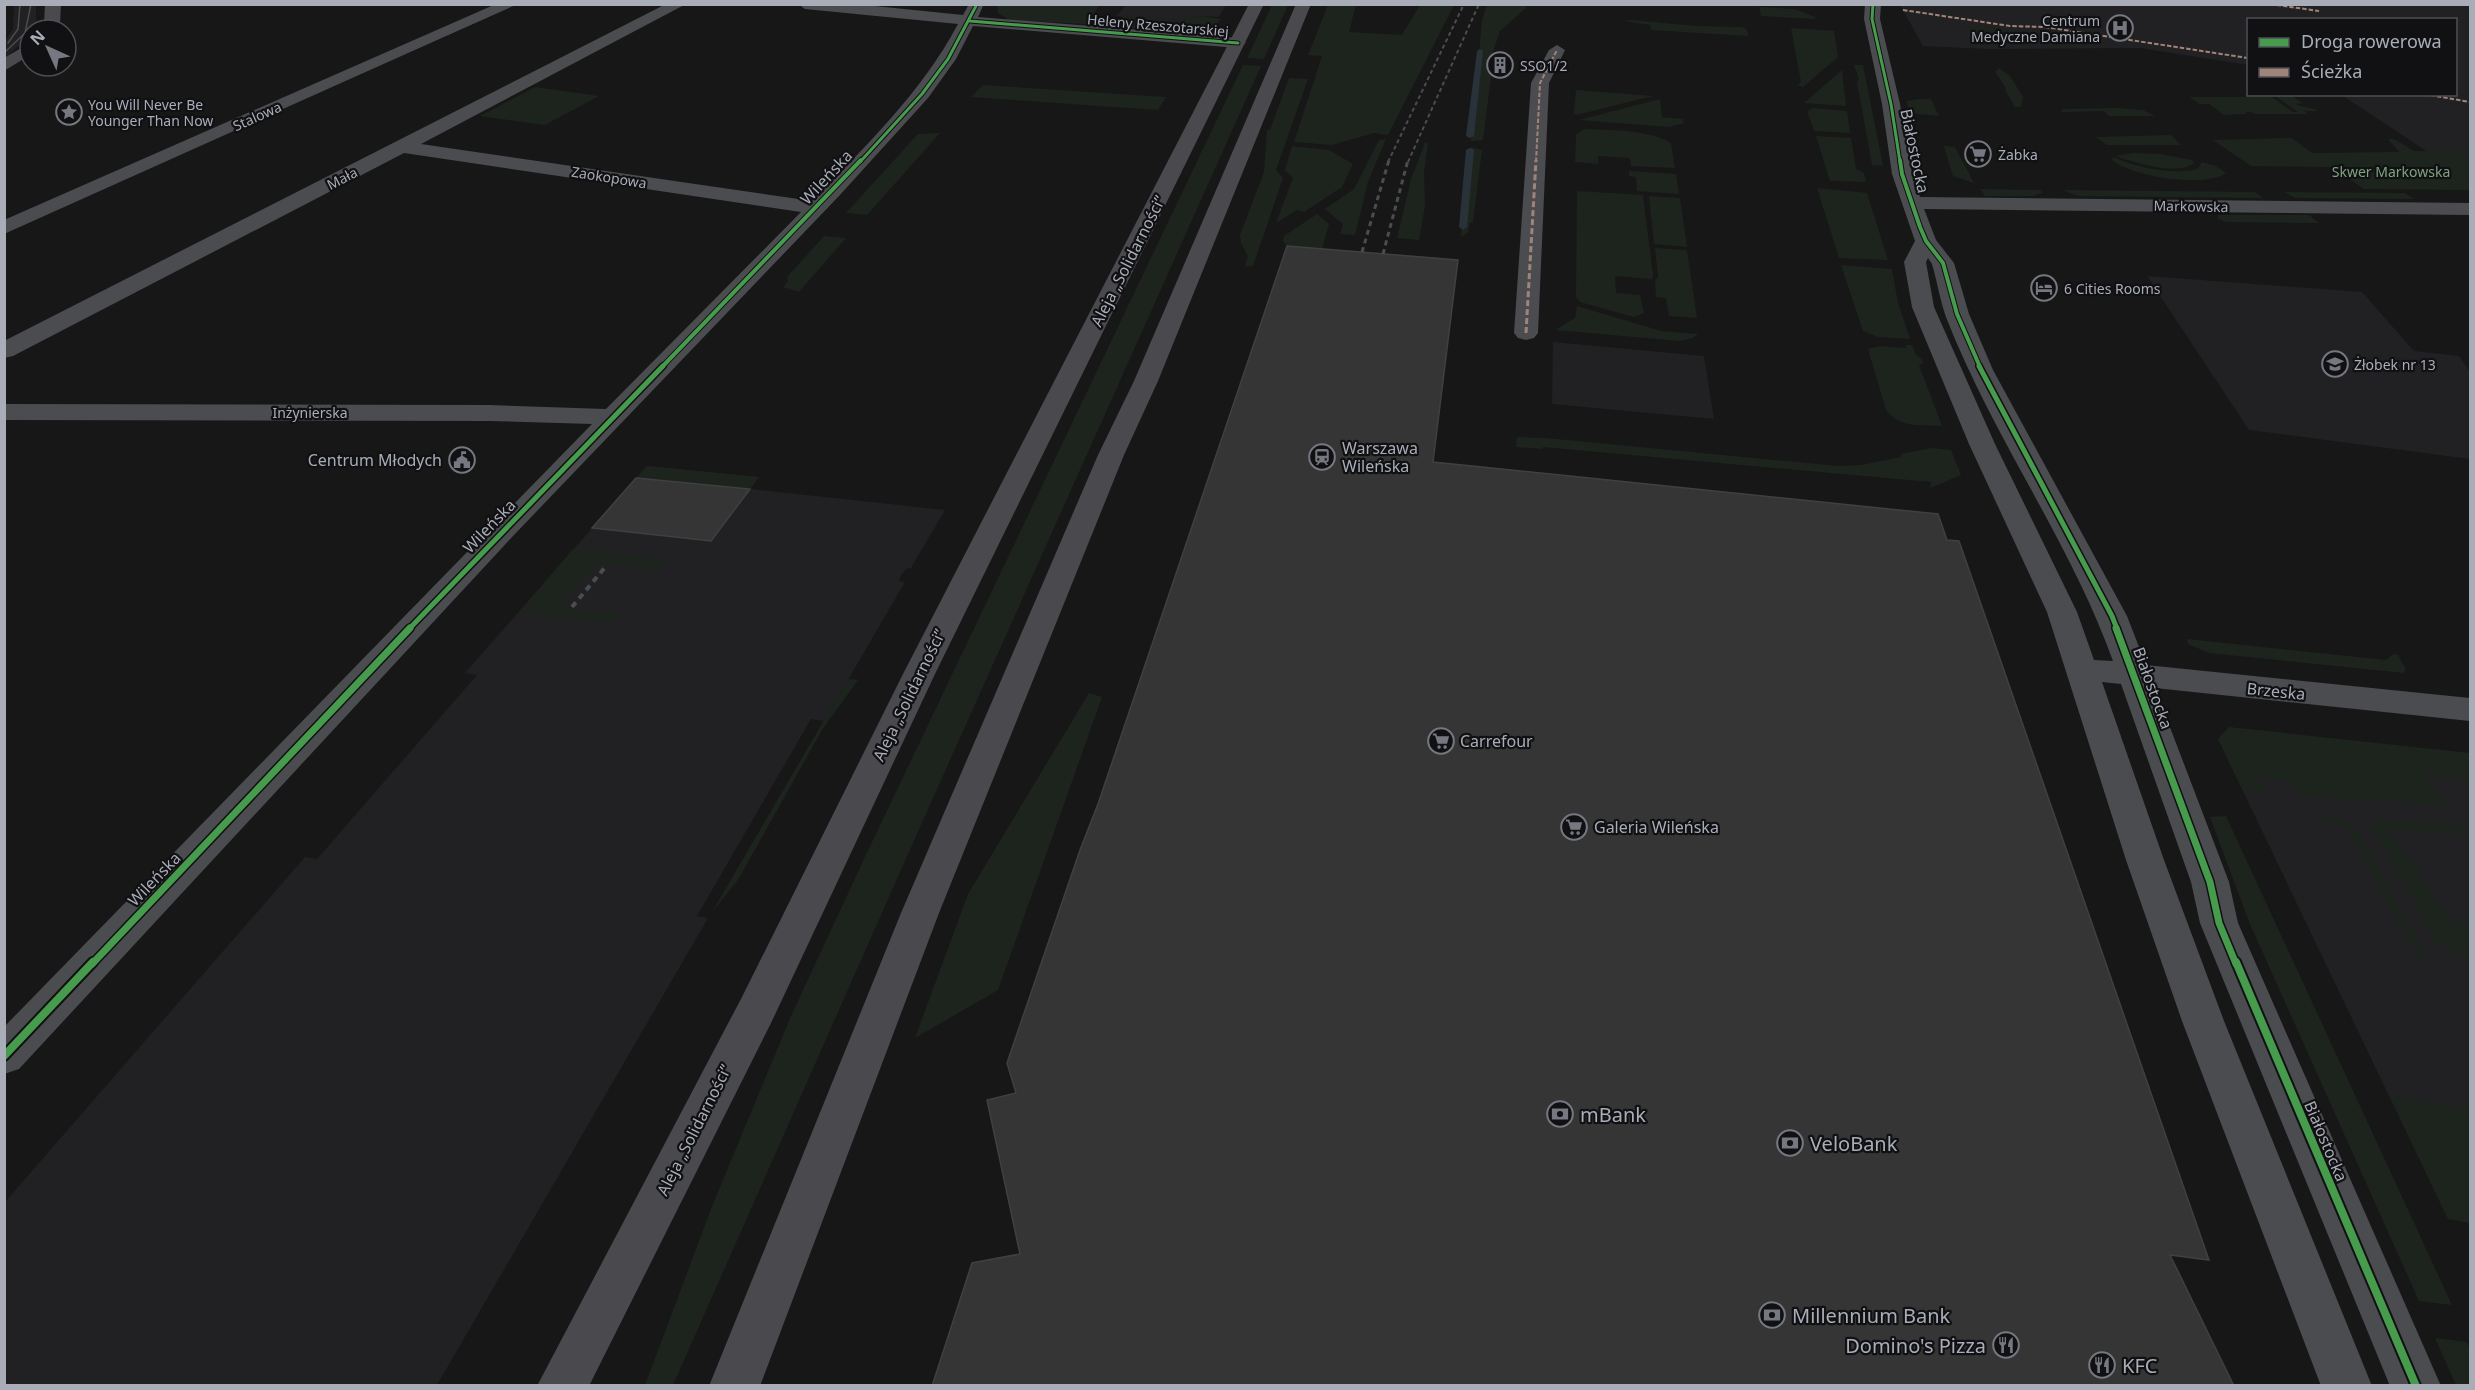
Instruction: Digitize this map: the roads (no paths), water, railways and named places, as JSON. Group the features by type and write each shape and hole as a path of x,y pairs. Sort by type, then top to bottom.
{"main road":[{"name":"Aleja „Solidarności”","path":"562,1386 757,1009 919,674 1257,4"},
{"path":"734,1386 920,913 1304,4"},
{"path":"4,66 18,56"}],"street":[{"name":"Stalowa","path":"4,228 510,4"},
{"name":"Mała","path":"4,351 679,4"},
{"name":"Heleny Rzeszotarskiej","path":"805,4 974,13 1238,43"},
{"name":"Białostocka","path":"1873,4 1872,19 1891,104 1902,174 1926,241 1943,262 1957,314 1981,370 2112,616 2210,882 2219,923 2416,1386"},
{"name":"Wileńska","path":"4,1056 487,547 816,208 922,94 948,59 974,13"},
{"path":"1526,333 1540,83 1557,50"},
{"name":"Zaokopowa","path":"402,147 816,208"},
{"name":"Markowska","path":"1911,202 2470,209"},
{"path":"1926,241 1915,262 1923,307 1982,444 2062,612 2145,860 2203,1021 2346,1386"},
{"name":"Inżynierska","path":"4,412 489,412 615,417"},
{"name":"Brzeska","path":"2081,669 2470,710"}],"waterway":[{"path":"1470,136 1480,51"},
{"path":"1463,227 1470,150"}],"tram line":[{"path":"8,43 18,29 20,4"},
{"path":"4,53 25,33 31,4"},
{"path":"4,231 516,4"}],"railway":[{"path":"1388,162 1464,4"},
{"path":"1408,162 1479,4"},
{"path":"1362,252 1389,160"},
{"path":"1383,254 1408,160"},
{"path":"572,607 607,565"}],"place":[{"name":"Centrum Medyczne Damiana","path":"2120,28"},
{"name":"SSO1/2","path":"1500,65"},
{"name":"You Will Never Be Younger Than Now","path":"69,112"},
{"name":"Żabka","path":"1978,154"},
{"name":"6 Cities Rooms","path":"2044,288"},
{"name":"Żłobek nr 13","path":"2335,364"},
{"name":"Warszawa Wileńska","path":"1322,457"},
{"name":"Centrum Młodych","path":"462,460"},
{"name":"Carrefour","path":"1441,741"},
{"name":"Galeria Wileńska","path":"1574,827"},
{"name":"mBank","path":"1560,1114"},
{"name":"VeloBank","path":"1790,1143"},
{"name":"Millennium Bank","path":"1772,1315"},
{"name":"Domino's Pizza","path":"2006,1345"},
{"name":"KFC","path":"2102,1365"}],"park label":[{"name":"Skwer Markowska","path":"2391,171"}]}
